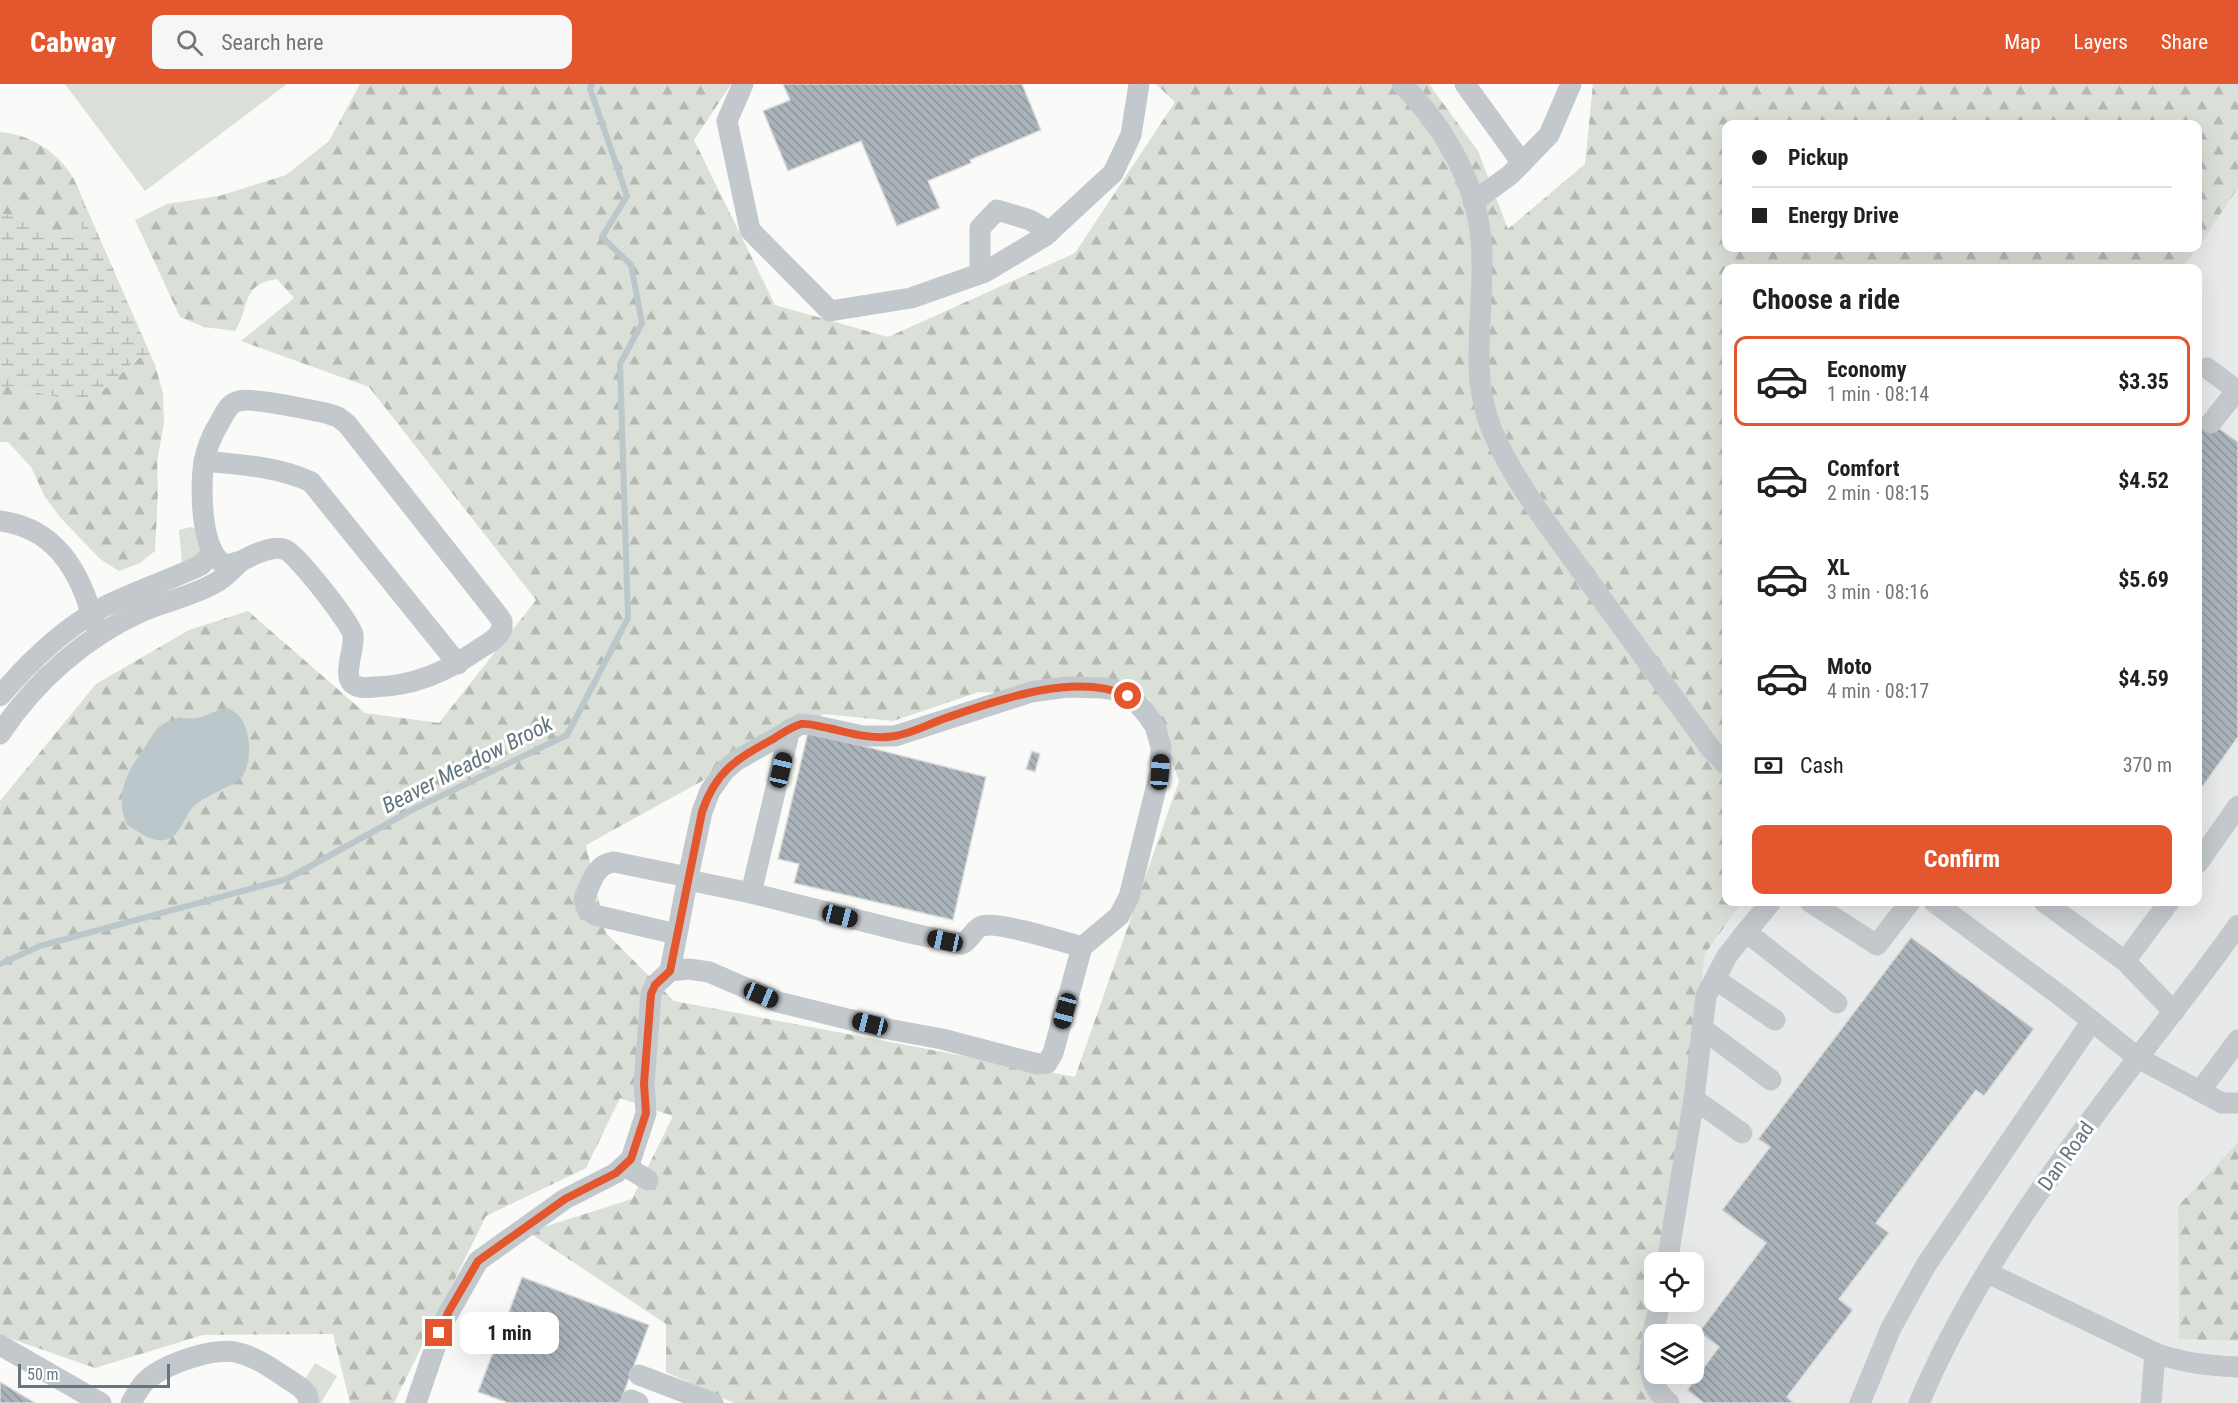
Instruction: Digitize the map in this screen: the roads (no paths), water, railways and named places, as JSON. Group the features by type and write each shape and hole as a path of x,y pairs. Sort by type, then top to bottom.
{"street":[{"path":"743,84 727,122 750,230 830,311 911,298 980,273 1050,231 1113,173 1131,135 1139,84"},
{"path":"1402,84 1419,101 1444,137 1469,185 1481,238 1482,295 1478,355 1481,398 1497,444 1534,505 1711,749 1722,760"},
{"path":"1465,84 1522,163"},
{"path":"1473,202 1510,175 1549,135 1570,84"},
{"path":"980,273 980,228 997,210 1030,220 1050,231"},
{"path":"2207,368 2237,390 2211,423"},
{"path":"247,400 326,412 341,420 502,621 502,629 498,636 458,664 422,680 368,687 353,685 348,675 352,631 298,559 286,550 278,548 231,564 223,564 215,558 202,511 204,461 213,435 227,408 238,401 247,400"},
{"path":"204,461 254,466 294,474 311,482 458,664"},
{"path":"0,520 30,528 52,543 75,574 85,595 90,615 101,634"},
{"path":"0,696 20,673 49,646 90,615 201,566 209,557 211,548"},
{"path":"0,734 45,679 101,634 145,611 212,585 244,560"},
{"path":"416,1403 444,1321 478,1261 565,1199 625,1167 636,1147 646,1113 644,1083 651,994 655,985 670,971 689,969 709,972 778,1002 1042,1064 1051,1059 1082,947 1119,916 1125,906 1158,783 1161,758 1155,726 1137,703 1117,690 1067,687 1031,692 895,736 863,736 806,724 790,729 737,759 719,777 710,791 702,812 670,971"},
{"path":"751,893 790,729"},
{"path":"2202,857 2238,806"},
{"path":"676,934 595,915 587,909 584,899 598,868 614,862 962,944 985,925 1024,931 1082,947"},
{"path":"1669,1252 1694,1099 1707,996 1727,956 1768,906"},
{"path":"1816,906 1877,945 1907,906"},
{"path":"1939,906 2138,1058 2222,1103 2238,1103"},
{"path":"2049,906 2125,962 2174,1012"},
{"path":"2125,962 2166,906"},
{"name":"Dan Road","path":"1918,1403 1956,1325 2023,1215 2238,925"},
{"path":"1746,932 1837,1003"},
{"path":"1715,979 1775,1020"},
{"path":"1860,1403 1891,1328 1926,1265 2092,1021"},
{"path":"1702,1029 1771,1080"},
{"path":"2199,1091 2238,1040"},
{"path":"1694,1099 1742,1133"},
{"path":"625,1167 648,1180"},
{"path":"1988,1273 2155,1353 2172,1359 2212,1366 2238,1367"},
{"path":"1658,1312 1648,1364 1654,1385 1669,1403"},
{"path":"0,1345 101,1403"},
{"path":"131,1403 143,1383 150,1377 197,1356 222,1351 248,1356 282,1376 304,1390 309,1403"},
{"path":"2151,1403 2155,1353"},
{"path":"639,1375 713,1403"}],"waterway":[{"name":"Beaver Meadow Brook","path":"0,964 40,946 287,879 414,809 567,735 628,618 620,364 642,323 631,265 602,237 627,196 590,88 592,84"}]}
